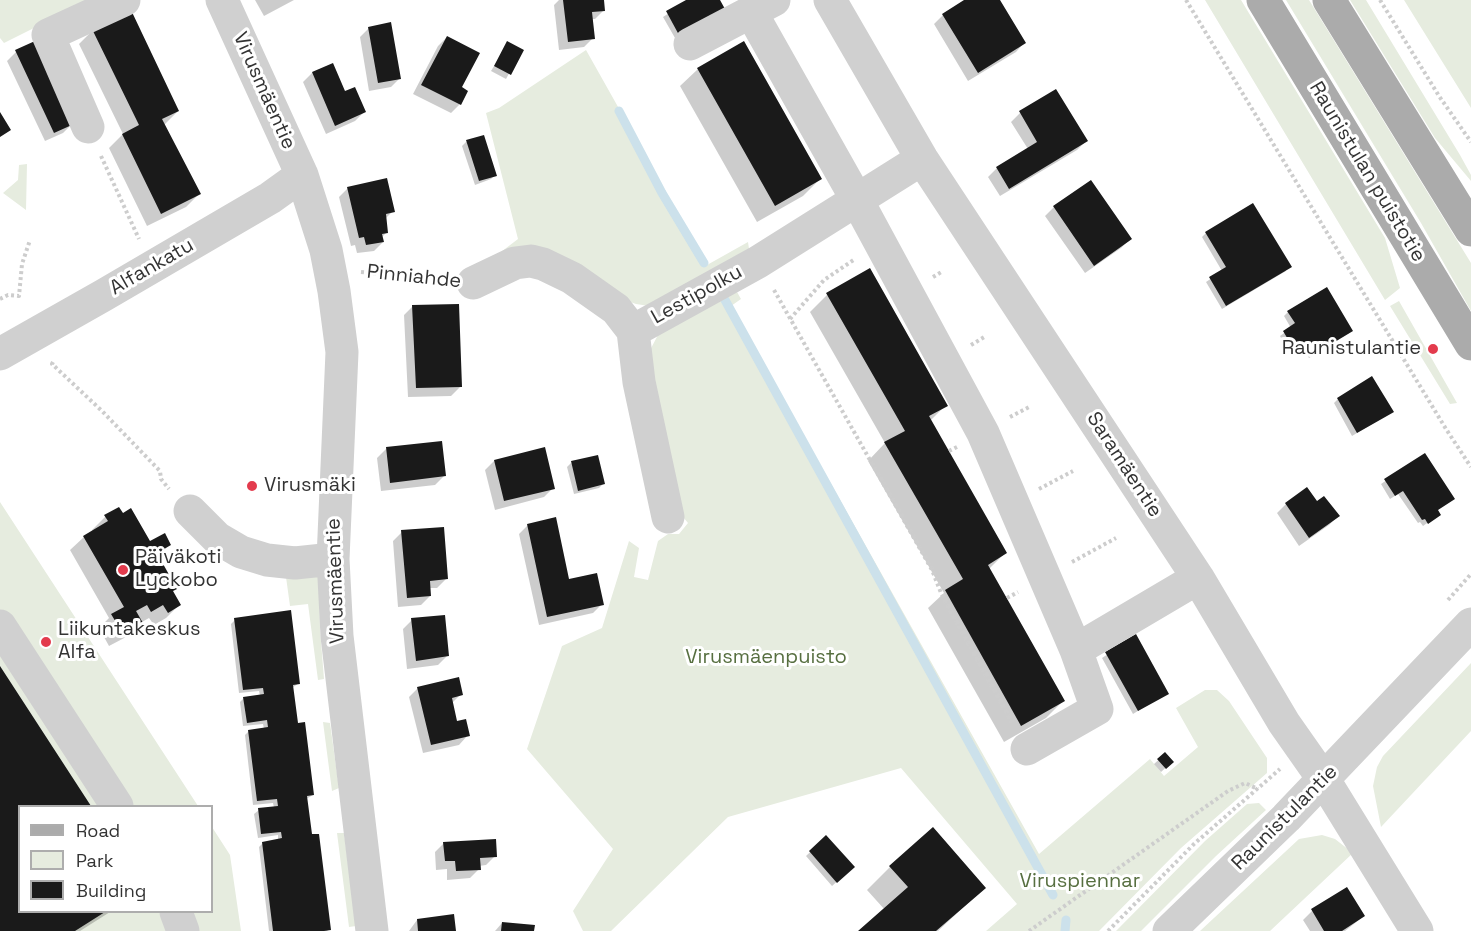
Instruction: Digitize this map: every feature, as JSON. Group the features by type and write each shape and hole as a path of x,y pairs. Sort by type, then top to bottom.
{"main road":[{"name":"Raunistulan puistotie","path":"1263,0 1471,344"},
{"path":"1329,0 1471,230"}],"street":[{"path":"88,127 48,35 124,0"},
{"name":"Virusmäentie","path":"222,0 248,52 302,176 326,250 337,309 342,352 333,559 337,636 372,931"},
{"name":"Saramäentie","path":"830,0 922,159 1198,579 1284,723 1324,780 1417,931"},
{"path":"690,44 762,6 857,200 983,432 1076,650 1097,709 1027,748"},
{"name":"Lestipolku","path":"668,517 639,382 633,331 758,262 922,159"},
{"name":"Alfankatu","path":"0,354 270,198 302,176"},
{"name":"Pinniahde","path":"473,283 515,263 531,261 543,264 572,278 616,309 633,331"},
{"path":"190,511 217,538 241,552 267,560 295,563 333,559"},
{"path":"1076,650 1198,579"},
{"name":"Raunistulantie","path":"1169,931 1324,780 1471,624"},
{"path":"0,626 116,805"},
{"path":"176,913 183,931"}],"path":[{"path":"1186,0 1471,467"},
{"path":"1380,0 1439,96 1471,142"},
{"path":"88,127 153,266"},
{"path":"0,299 19,296 22,264 30,240"},
{"path":"790,319 824,280 880,242"},
{"path":"758,262 932,570 941,593 1027,748"},
{"name":"Pinniahde","path":"357,271 473,283"},
{"path":"56,357 52,364 102,411 160,471 161,479 190,511"},
{"path":"1007,598 1018,592"},
{"path":"1029,931 1228,791 1245,783 1258,789"}],"green space":[{"path":"0,0 90,0 4,43 0,38"},
{"path":"1205,0 1241,0 1385,238 1400,288 1385,300"},
{"path":"1286,0 1309,0 1471,263 1471,311 1421,223"},
{"path":"1350,0 1366,0 1460,155 1471,175 1471,181 1435,138"},
{"path":"1404,0 1471,0 1471,108"},
{"path":"586,50 707,265 748,242 751,262 649,306 636,304 497,255 518,239 486,113 499,108"},
{"path":"27,164 26,210 3,193 18,180 19,165"},
{"name":"Virusmäenpuisto","path":"737,292 741,299 731,306 1039,854 1150,759 1164,776 1198,747 1176,708 1205,690 1217,690 1229,701 1267,758 1267,773 1181,848 1099,931 986,931 1017,904 901,768 728,817 611,931 583,931 573,911 613,849 527,749 562,646 602,628 629,541 639,548 634,577 648,580 658,541 668,534 679,534 688,523 683,517 648,354 659,333"},
{"path":"1399,301 1457,403 1450,404 1390,306"},
{"name":"Liikuntakeskus Alfa","path":"0,502 197,805 18,805 18,913 213,913 213,829 230,855 241,931 0,931"},
{"path":"286,577 319,577 324,679 318,680 308,604 290,606"},
{"path":"1471,663 1471,731 1381,827 1373,786 1377,767 1383,756"},
{"path":"323,722 330,723 339,788 332,791"},
{"path":"1259,803 1266,810 1141,931 1116,931 1205,841 1247,804"},
{"path":"337,833 344,833 356,926 349,927"},
{"path":"1322,835 1335,839 1353,853 1270,931 1200,931 1299,839"}],"building":[{"path":"563,0 604,0 605,11 592,12 595,39 568,42"},
{"path":"686,0 720,0 725,9 679,35 666,11"},
{"path":"964,0 1000,0 1026,43 978,73 942,14"},
{"path":"131,10 179,111 162,119 201,194 161,214 122,134 139,125 92,29"},
{"path":"391,22 401,79 378,83 368,27"},
{"path":"447,36 480,53 462,87 468,91 461,105 421,85"},
{"path":"35,41 74,124 54,133 15,50"},
{"path":"507,41 524,50 511,75 494,66"},
{"path":"744,41 822,179 775,206 697,68"},
{"path":"333,63 345,91 355,87 366,112 335,126 312,72"},
{"path":"1056,89 1088,141 1009,189 996,167 1037,142 1019,111"},
{"path":"0,112 11,130 0,137"},
{"path":"484,135 497,176 479,181 466,140"},
{"path":"387,178 395,212 386,214 388,233 382,234 384,242 366,245 364,237 359,238 347,187"},
{"path":"1091,180 1132,239 1094,266 1053,206"},
{"path":"1253,203 1292,267 1226,306 1209,277 1226,267 1205,232"},
{"path":"870,268 948,406 929,416 1007,553 988,565 1065,701 1021,726 945,590 963,579 884,442 905,431 826,293"},
{"path":"1327,287 1353,331 1313,355 1307,344 1295,351 1283,331 1295,323 1287,311"},
{"path":"459,304 462,387 416,388 412,305"},
{"path":"1372,376 1394,412 1357,433 1337,398"},
{"path":"442,441 446,476 390,483 386,447"},
{"path":"545,447 555,489 504,501 494,460"},
{"path":"1425,453 1455,499 1438,510 1441,515 1428,524 1425,519 1422,520 1403,491 1395,496 1384,479"},
{"path":"598,455 605,484 578,491 571,461"},
{"path":"1307,487 1317,501 1324,496 1340,516 1309,538 1285,503"},
{"path":"119,507 123,513 131,508 150,541 165,533 171,545 157,553 177,589 173,591 181,605 168,613 163,605 151,612 147,605 136,611 143,623 123,634 111,614 124,607 83,536 108,521 104,515"},
{"path":"556,517 569,579 597,573 604,605 547,617 527,524"},
{"path":"444,527 448,579 430,581 431,596 407,598 401,530"},
{"path":"291,610 300,684 293,685 298,723 305,722 314,795 307,796 312,834 319,834 331,930 324,931 273,931 262,842 282,838 281,832 261,834 258,808 278,806 277,799 257,801 248,730 268,727 267,720 247,723 243,697 264,694 263,688 243,690 234,618"},
{"path":"445,615 449,656 416,661 411,618"},
{"path":"1136,634 1169,694 1138,711 1105,652"},
{"path":"0,666 90,805 18,805 18,913 103,913 75,931 0,931"},
{"path":"459,677 463,695 452,698 457,721 466,719 470,736 431,745 417,687"},
{"path":"1165,752 1174,762 1166,769 1157,759"},
{"path":"933,827 986,888 936,931 858,931 908,887 889,866"},
{"path":"826,835 855,867 837,883 809,851"},
{"path":"496,839 497,857 480,858 481,870 456,871 455,861 445,861 443,842"},
{"path":"1347,887 1365,916 1342,931 1324,931 1311,909"},
{"path":"454,914 456,931 418,931 417,919"},
{"path":"502,922 535,925 534,931 501,931"}],"waterway":[{"path":"619,111 662,193 704,263"},
{"path":"725,300 1053,895"},
{"path":"1065,931 1066,920"}],"place":[{"name":"Raunistulantie","path":"1433,349"},
{"name":"Virusmäki","path":"252,486"},
{"name":"Päiväkoti Lyckobo","path":"123,570"},
{"name":"Liikuntakeskus Alfa","path":"46,642"}],"park label":[{"name":"Viruspiennar","path":"1080,882"}]}
